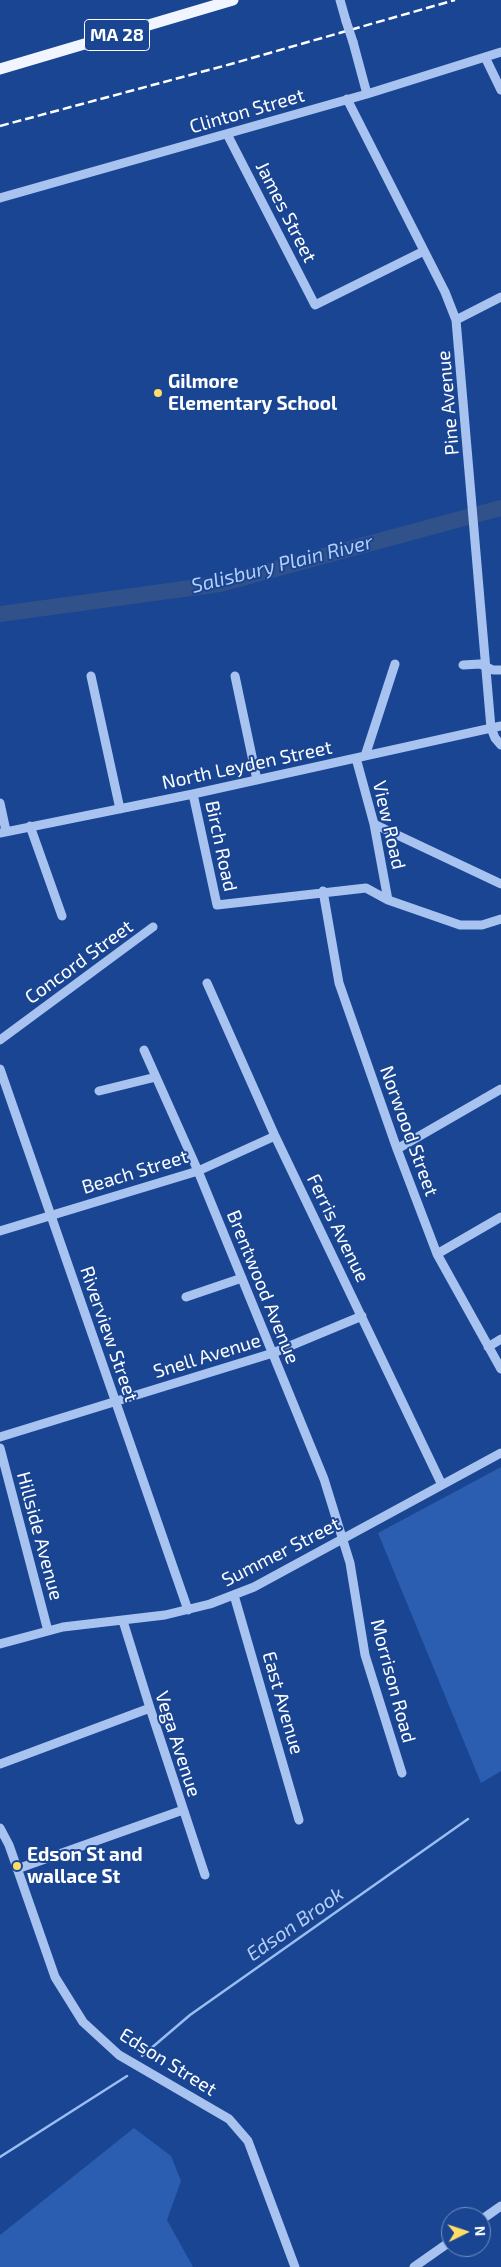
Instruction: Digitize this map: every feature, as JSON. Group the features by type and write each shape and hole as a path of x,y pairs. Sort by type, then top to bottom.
{"main road":[{"name":"MA 28","path":"0,69 233,0"}],"street":[{"path":"340,0 366,94"},
{"name":"Clinton Street","path":"0,198 347,100 501,52"},
{"path":"486,57 501,90"},
{"name":"Pine Avenue","path":"347,100 445,292 456,320 491,728"},
{"name":"James Street","path":"227,134 315,304 424,252"},
{"path":"456,320 501,297"},
{"path":"360,757 395,664"},
{"path":"463,665 480,664 493,670 501,670"},
{"path":"91,676 120,809"},
{"path":"235,676 257,780"},
{"name":"North Leyden Street","path":"3,832 193,794 501,726"},
{"path":"491,728 492,734 501,745"},
{"name":"View Road","path":"360,757 388,900"},
{"name":"Birch Road","path":"193,794 217,905 323,891"},
{"path":"0,803 3,832"},
{"path":"374,824 501,884"},
{"path":"30,826 62,916"},
{"path":"323,891 366,888 388,900 460,925 482,925 501,919"},
{"name":"Norwood Street","path":"323,891 339,982 397,1149 437,1254 501,1369"},
{"name":"Concord Street","path":"0,1040 153,928"},
{"name":"Ferris Avenue","path":"207,983 275,1136 442,1485"},
{"name":"Brentwood Avenue","path":"144,1050 198,1171 313,1449 344,1539"},
{"name":"Riverview Street","path":"0,1069 188,1610"},
{"path":"99,1091 156,1076"},
{"path":"397,1149 501,1089"},
{"name":"Beach Street","path":"0,1231 198,1171 275,1136"},
{"path":"437,1254 501,1217"},
{"path":"186,1297 242,1278"},
{"name":"Snell Avenue","path":"0,1437 273,1353 362,1316"},
{"path":"488,1347 501,1339"},
{"name":"Hillside Avenue","path":"0,1448 48,1631"},
{"name":"Summer Street","path":"0,1644 63,1627 123,1621 188,1610 234,1595 254,1587 501,1453"},
{"name":"Morrison Road","path":"344,1539 350,1563 365,1655 402,1773"},
{"name":"East Avenue","path":"234,1595 299,1820"},
{"name":"Vega Avenue","path":"123,1621 205,1875"},
{"path":"0,1764 150,1708"},
{"path":"17,1869 183,1810"},
{"name":"Edson Street","path":"0,1828 9,1844 55,1976 83,2022 119,2055 229,2119 248,2140 295,2267"},
{"path":"414,2267 441,2248"}],"shaded area":[{"path":"501,1467 501,1771 481,1783 378,1533"},
{"path":"134,2128 171,2156 181,2181 167,2220 193,2267 0,2267 0,2235"}],"waterway":[{"name":"Salisbury Plain River","path":"0,614 220,584 501,508"},
{"name":"Edson Brook","path":"142,2056 190,2015 468,1819"},
{"name":"Edson Brook","path":"0,2157 127,2076"}],"railway":[{"path":"0,126 231,64 455,0"}],"place":[{"name":"Gilmore Elementary School","path":"158,393"},
{"name":"Edson St and wallace St","path":"17,1866"}]}
